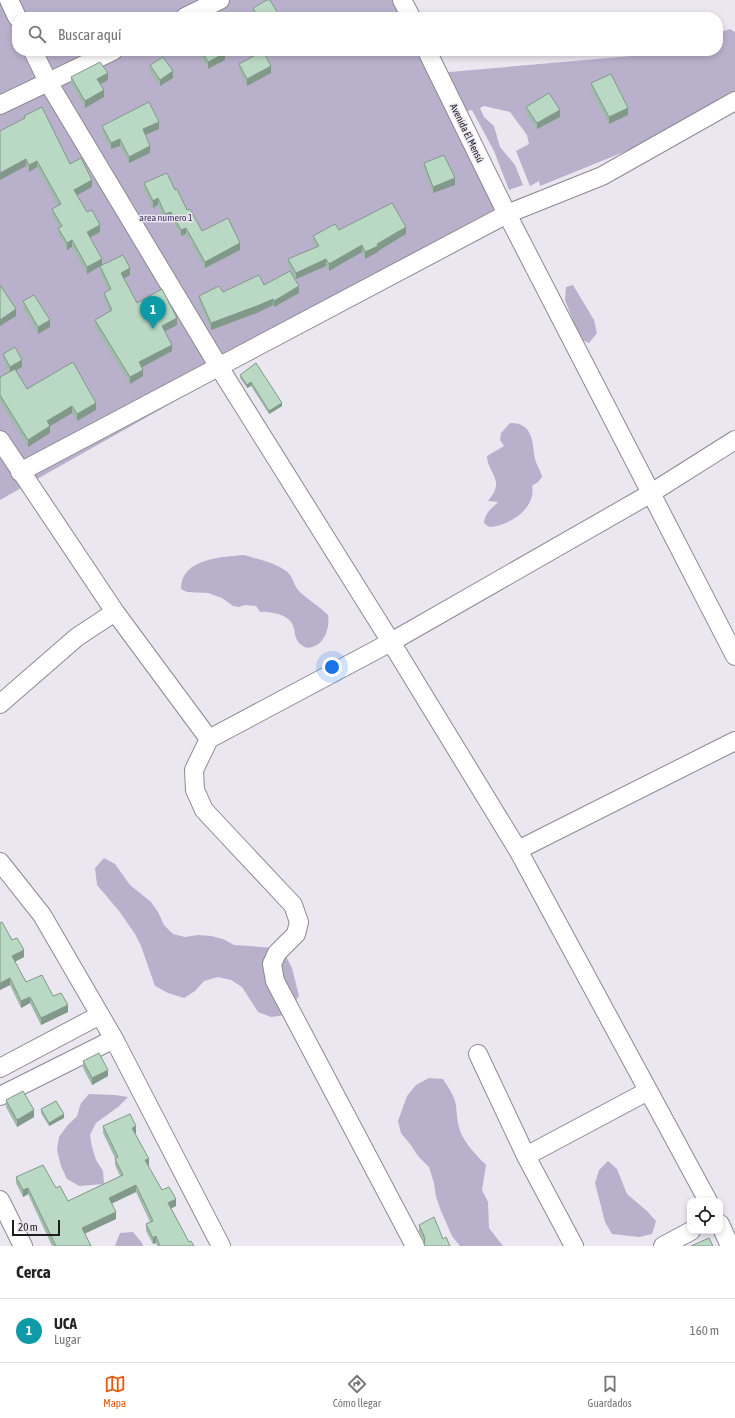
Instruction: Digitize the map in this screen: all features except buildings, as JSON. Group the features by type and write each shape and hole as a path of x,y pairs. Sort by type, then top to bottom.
{"street":[{"path":"9,0 15,12"},
{"path":"190,10 220,0"},
{"path":"402,0 408,12"},
{"path":"35,56 48,82 219,367 391,642 518,850 706,1198"},
{"path":"0,105 103,56"},
{"name":"Avenida El Mensú","path":"429,56 507,214 735,656"},
{"path":"20,472 507,214 602,176 735,101"},
{"path":"0,440 115,612 209,739"},
{"path":"415,1246 275,981 272,964 277,952 296,934 299,922 293,905 204,810 195,790 194,770 209,739 391,642 651,493 735,440"},
{"path":"0,704 77,637 115,612"},
{"path":"518,850 735,741"},
{"path":"0,862 42,916 114,1039 221,1246"},
{"path":"0,1068 100,1015"},
{"path":"0,1096 114,1039"},
{"path":"478,1054 526,1156 574,1246"},
{"path":"526,1156 648,1091"},
{"path":"0,1200 24,1246"},
{"path":"723,1231 730,1246"},
{"path":"663,1246 687,1233"}],"green space":[{"name":"area numero 1","path":"0,0 402,0 408,12 12,12 12,56 430,56 438,73 631,56 723,56 723,31 730,29 735,32 735,103 661,137 540,186 539,181 530,186 516,151 529,144 527,135 510,112 484,106 480,108 484,117 494,126 500,147 515,165 523,185 509,190 494,151 472,110 458,113 507,214 0,500"},
{"path":"573,285 594,320 597,333 589,343 580,339 565,300 566,287"},
{"path":"510,423 524,426 528,430 532,440 535,459 542,477 532,486 530,502 520,515 504,524 489,527 484,523 486,516 498,502 488,501 494,492 496,481 487,456 504,446 500,440 501,433"},
{"path":"244,555 269,562 286,571 299,591 328,615 326,634 317,645 307,648 304,647 296,638 293,625 286,617 278,614 260,612 256,606 233,606 222,598 208,593 187,592 181,589 183,579 188,571 195,565 214,558"},
{"path":"104,858 115,864 130,885 151,902 164,925 173,934 185,937 198,935 211,936 223,939 234,945 275,948 286,956 292,968 299,996 286,1015 271,1017 258,1012 242,987 231,980 218,977 204,981 195,991 184,998 168,993 155,986 141,946 135,934 119,911 97,885 95,868"},
{"path":"429,1078 443,1079 451,1091 456,1105 457,1119 461,1133 472,1150 486,1165 482,1190 488,1202 489,1228 503,1246 460,1246 452,1236 441,1211 429,1167 418,1156 401,1133 398,1121 407,1096 416,1085"},
{"path":"89,1094 128,1097 118,1107 96,1123 90,1135 96,1160 103,1171 104,1184 79,1186 67,1179 61,1166 57,1150 59,1137 77,1116 81,1103"},
{"path":"608,1161 617,1169 627,1194 656,1221 652,1234 639,1237 612,1234 605,1222 595,1183 599,1170"},
{"path":"133,1232 143,1246 115,1246 120,1233"}],"place":[{"name":"UCA","path":"153,329"}]}
